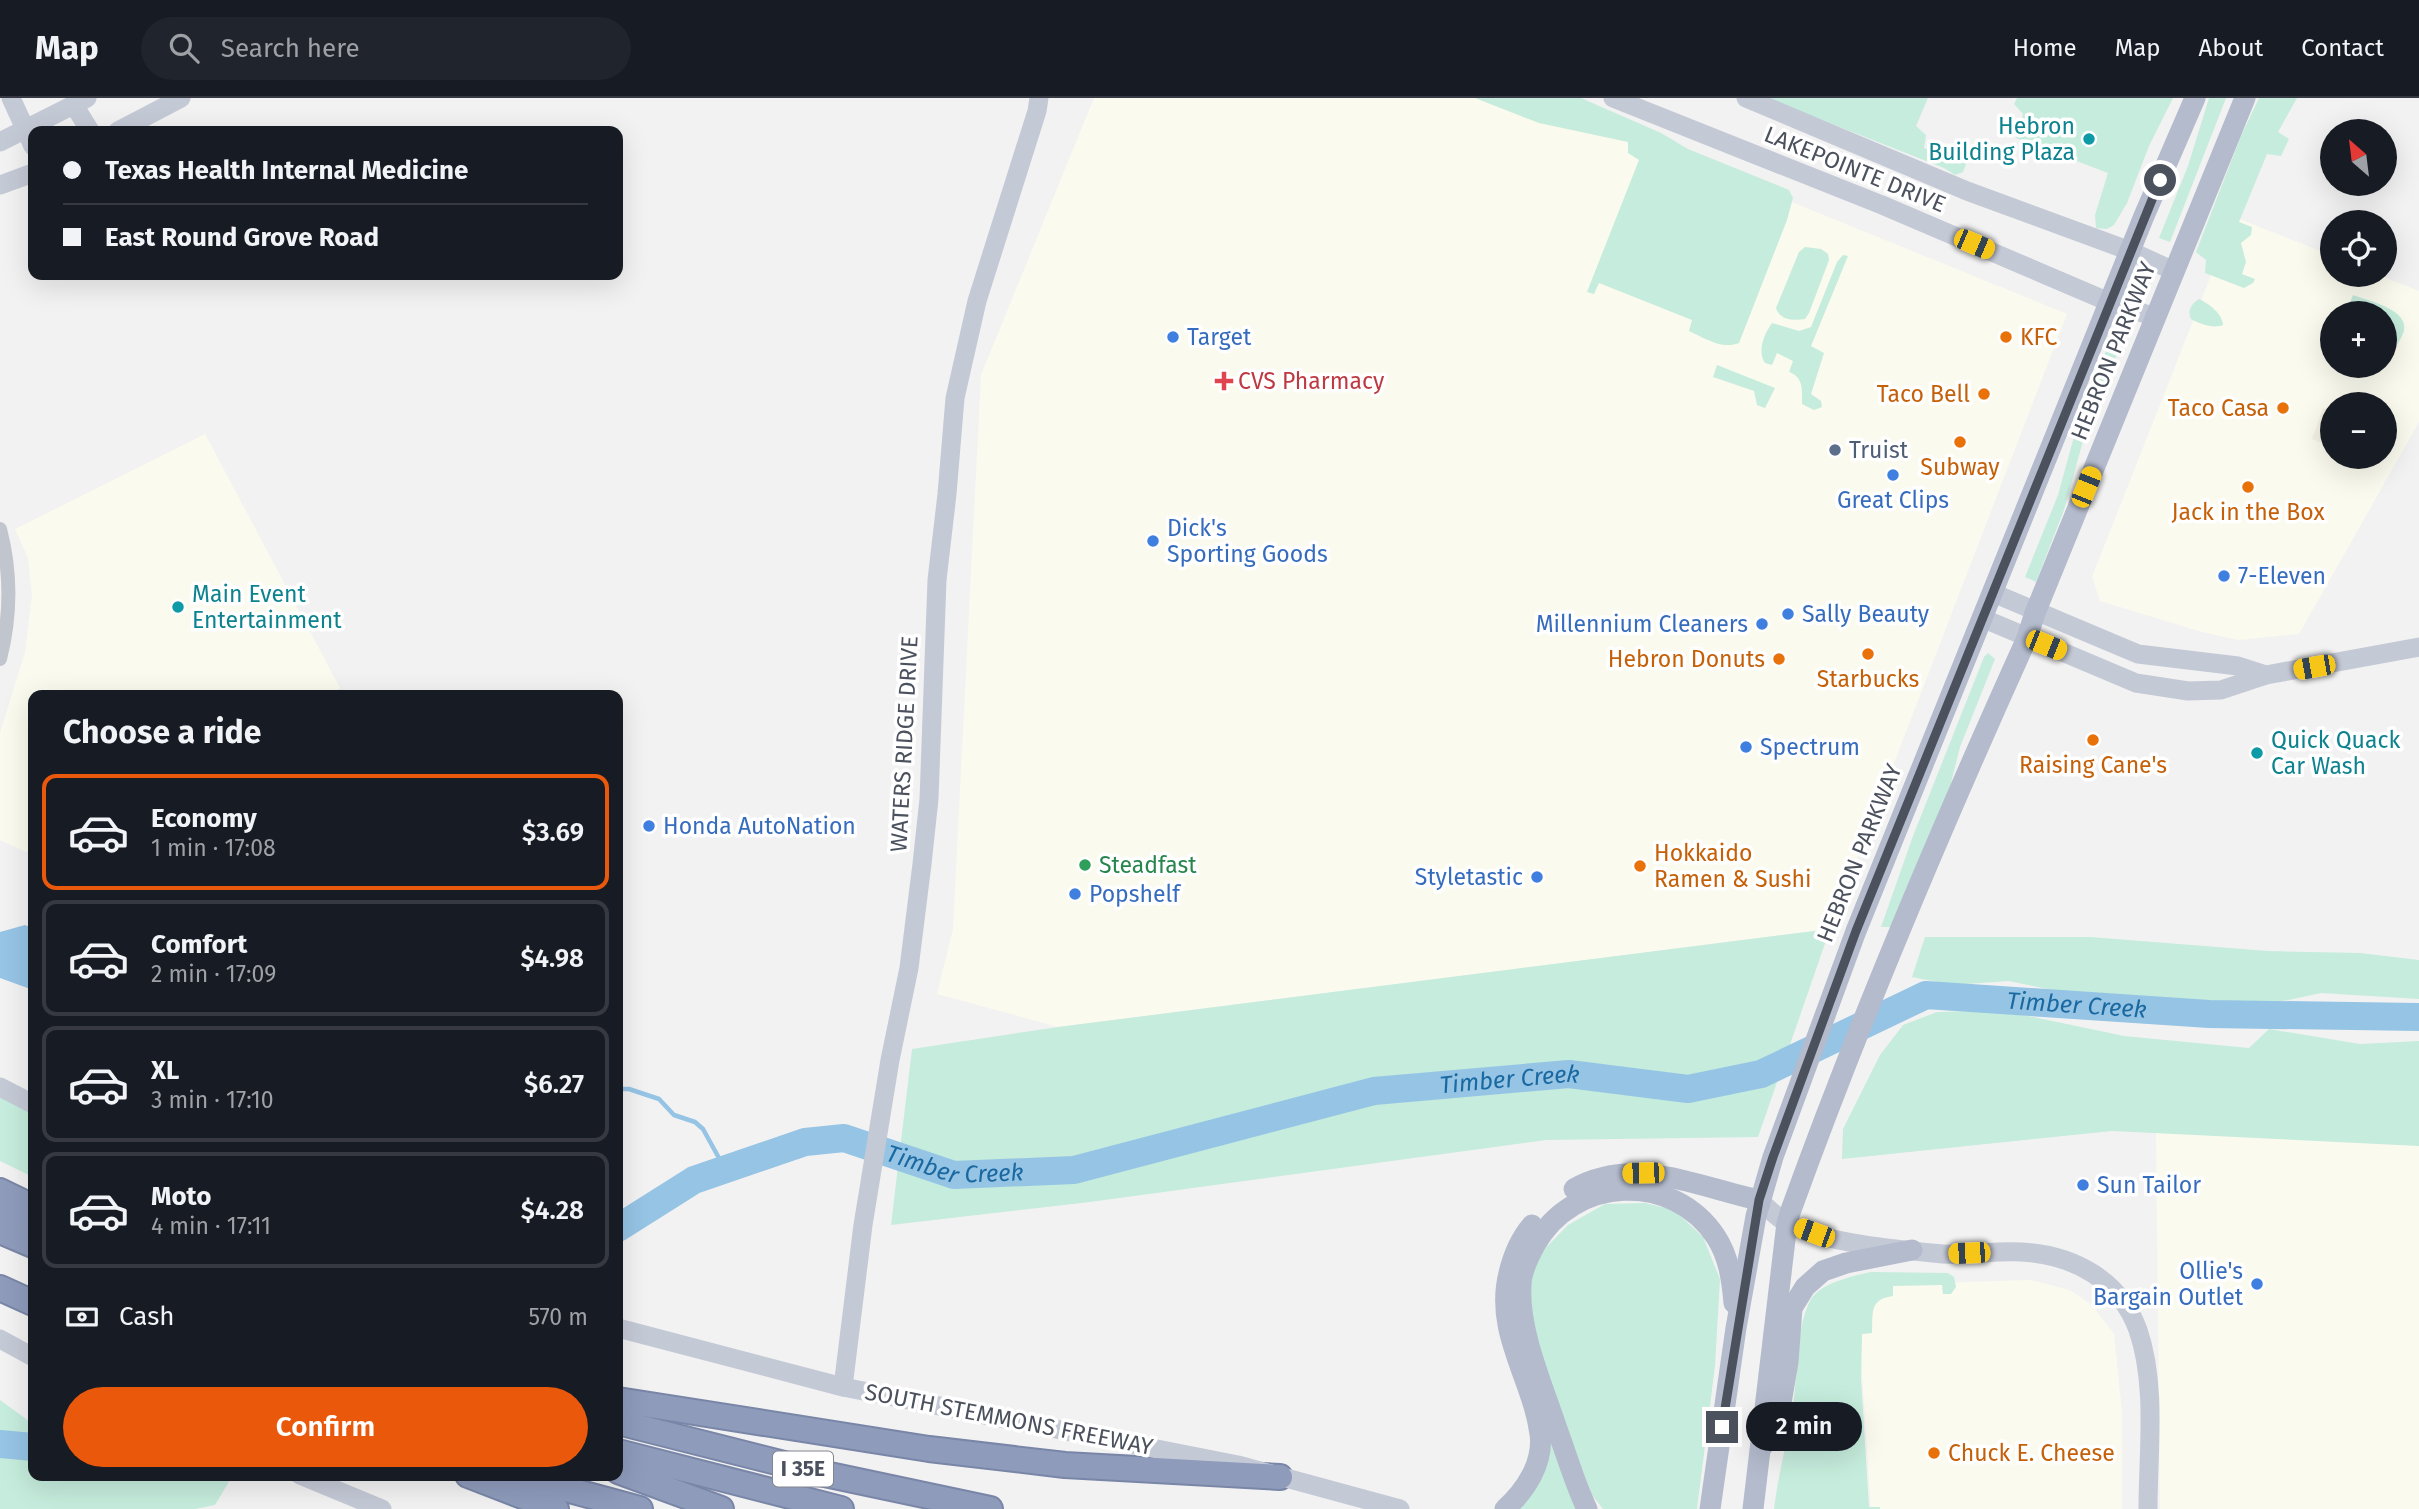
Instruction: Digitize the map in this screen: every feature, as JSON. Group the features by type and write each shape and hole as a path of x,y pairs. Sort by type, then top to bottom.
{"highway":[{"path":"0,1191 28,1205"},
{"path":"0,1211 28,1225"},
{"path":"0,1231 28,1243"},
{"path":"0,1288 28,1301"},
{"path":"623,1401 929,1449 1065,1465 1280,1477"},
{"name":"I 35E","path":"623,1423 820,1473 990,1509"},
{"path":"623,1453 841,1509"},
{"path":"623,1473 721,1509"},
{"path":"484,1481 556,1509"},
{"path":"536,1481 640,1509"}],"main road":[{"path":"11,98 28,136"},
{"path":"128,126 181,98"},
{"name":"LAKEPOINTE DRIVE","path":"1613,98 1882,205 2109,302 2155,317"},
{"name":"LAKEPOINTE DRIVE","path":"1746,98 1967,191 2130,251 2174,271"},
{"name":"HEBRON PARKWAY","path":"1736,1328 1759,1200 1856,931 2109,302 2195,98"},
{"name":"HEBRON PARKWAY","path":"1753,1505 1787,1223 1807,1164 1900,927 1947,813 2027,638 2245,98"},
{"path":"46,126 80,101 88,126"},
{"name":"WATERS RIDGE DRIVE","path":"843,1387 863,1225 890,1060 909,968 924,851 937,580 954,398 977,301 1042,102"},
{"path":"0,142 28,138"},
{"path":"0,186 28,175"},
{"path":"1993,593 2035,613 2138,654 2238,666 2266,676"},
{"path":"1982,618 2136,682 2188,691 2221,691 2266,676 2419,647"},
{"path":"0,1087 28,1101"},
{"path":"1505,1509 1522,1494 1536,1466 1540,1436 1508,1333 1505,1297 1512,1262 1518,1246 1551,1204 1579,1186 1610,1175 1626,1173 1659,1175 1759,1200 1787,1223 1832,1239 1945,1254 2023,1252 2079,1265 2102,1278 2124,1303 2137,1329 2149,1381 2148,1509"},
{"path":"1587,1509 1542,1386 1523,1321 1521,1283 1532,1251 1549,1225 1572,1205 1600,1193 1631,1189 1674,1200 1692,1211 1709,1226 1729,1265 1736,1328 1710,1505"},
{"path":"1759,1452 1777,1426 1788,1362 1792,1308 1805,1287 1823,1271 1846,1263 1912,1250"},
{"name":"SOUTH STEMMONS FREEWAY","path":"623,1329 843,1387 1183,1453 1400,1509"},
{"path":"0,1339 28,1354"},
{"path":"314,1481 376,1508"}],"street":[{"path":"0,528 7,556 9,597 0,659"}],"shaded area":[{"path":"1094,98 1536,98 2067,314 1830,929 1058,1027 937,994 953,929 981,375"},
{"path":"2234,217 2320,251 2320,287 2397,287 2397,282 2419,291 2419,422 2397,461 2397,392 2320,392 2320,469 2392,469 2299,634 2239,640 2202,632 2100,601 2092,577"},
{"path":"205,434 340,688 28,690 28,851 0,840 0,733 25,652 32,595 28,558 15,529"},
{"path":"2156,1130 2419,1142 2419,1509 2160,1509"},
{"path":"2030,1280 2070,1290 2092,1305 2114,1334 2122,1413 2122,1509 1871,1509 1859,1329 1874,1285"}],"green space":[{"path":"1475,98 1581,98 1661,133 1688,149 1789,190 1793,198 1787,220 1739,343 1726,345 1707,340 1689,331 1692,320 1599,283 1594,294 1587,292 1639,160 1628,153 1628,142 1539,123"},
{"path":"1766,98 1928,98 1916,126 1926,135 1924,148 1956,162 1963,153 1971,153 1963,172 1955,175 1944,168"},
{"path":"2017,98 2173,98 2149,146 2127,203 2114,225 2107,229 2096,228 2095,215 2108,173 2016,138 2023,114 2014,104"},
{"path":"2209,98 2226,98 2170,242 2159,238 2188,166"},
{"path":"2259,98 2297,98 2278,132 2289,139 2281,156 2267,154 2239,222 2252,227 2251,235 2241,243 2246,262 2242,274 2255,279 2244,288 2205,273 2206,260 2196,252 2241,136"},
{"path":"1805,247 1821,249 1828,254 1829,260 1805,319 1788,319 1776,308 1799,252"},
{"path":"1843,255 1848,256 1811,346 1824,353 1811,394 1821,401 1822,407 1814,410 1802,404 1800,381 1789,372 1793,361 1777,353 1772,365 1765,363 1762,343 1772,323 1799,331 1811,327 1837,262"},
{"path":"2353,295 2370,301 2351,301"},
{"path":"2199,299 2218,313 2223,325 2211,326 2191,319 2190,308"},
{"path":"2397,314 2404,323 2404,331 2397,344"},
{"path":"2116,327 2125,330 2125,335 2086,430 2064,510 2036,582 2025,577 2058,495 2081,411"},
{"path":"1717,365 1775,388 1765,408 1757,405 1754,391 1713,377"},
{"path":"1988,653 1995,659 1960,747 1949,791 1893,927 1881,927 1913,836 1984,657"},
{"path":"1830,929 1758,1137 1546,1140 1090,1202 891,1225 912,1049 1058,1027"},
{"path":"1925,937 2090,937 2268,951 2360,953 2419,960 2419,999 2321,993 2265,1005 2198,1006 2066,993 2009,981 1952,985 1912,977"},
{"path":"1937,1012 2019,1014 2124,1036 2249,1048 2269,1029 2360,1044 2419,1041 2419,1146 2112,1131 1842,1159 1843,1129 1880,1055 1903,1025"},
{"path":"0,1093 28,1107 28,1175 0,1161"},
{"path":"1645,1203 1674,1210 1703,1237 1720,1279 1715,1366 1697,1509 1603,1509 1592,1495 1536,1348 1526,1299 1534,1260 1568,1225 1605,1204"},
{"path":"1871,1272 1948,1273 1954,1277 1956,1287 1951,1294 1943,1294 1942,1285 1893,1286 1893,1296 1880,1300 1874,1308 1872,1333 1862,1334 1861,1379 1869,1507 1880,1509 1774,1509 1792,1413 1799,1341 1805,1313 1814,1295 1821,1289 1846,1278"},
{"path":"0,1400 28,1420 28,1481 229,1481 215,1505 195,1509 0,1509"},
{"path":"1539,1401 1582,1509 1516,1509 1519,1507"}],"sand":[{"path":"2320,416 2320,442 2312,439"}],"water":[{"path":"28,926 28,988 0,978 0,932"}],"waterway":[{"name":"Timber Creek","path":"623,1225 694,1180 805,1142 844,1138 954,1175 1074,1170 1374,1091 1569,1074 1688,1089 1761,1074 1926,995 2209,1014 2419,1017"},
{"path":"623,1089 659,1099 674,1115 695,1122 703,1129 725,1169"},
{"name":"Timber Creek","path":"0,1444 28,1447"}],"place":[{"name":"Hebron Building Plaza","path":"2089,139"},
{"name":"Target","path":"1173,337"},
{"name":"KFC","path":"2006,337"},
{"name":"CVS Pharmacy","path":"1224,381"},
{"name":"Taco Bell","path":"1984,394"},
{"name":"Taco Casa","path":"2283,408"},
{"name":"Subway","path":"1960,442"},
{"name":"Truist","path":"1835,450"},
{"name":"Great Clips","path":"1893,475"},
{"name":"Jack in the Box","path":"2248,487"},
{"name":"Dick's Sporting Goods","path":"1153,541"},
{"name":"7-Eleven","path":"2224,576"},
{"name":"Main Event Entertainment","path":"178,607"},
{"name":"Sally Beauty","path":"1788,614"},
{"name":"Millennium Cleaners","path":"1762,624"},
{"name":"Starbucks","path":"1868,654"},
{"name":"Hebron Donuts","path":"1779,659"},
{"name":"Raising Cane's","path":"2093,740"},
{"name":"Spectrum","path":"1746,747"},
{"name":"Quick Quack Car Wash","path":"2257,753"},
{"name":"Honda AutoNation","path":"649,826"},
{"name":"Steadfast","path":"1085,865"},
{"name":"Hokkaido Ramen & Sushi","path":"1640,866"},
{"name":"Styletastic","path":"1537,877"},
{"name":"Popshelf","path":"1075,894"},
{"name":"Sun Tailor","path":"2083,1185"},
{"name":"Ollie's Bargain Outlet","path":"2257,1284"},
{"name":"Chuck E. Cheese","path":"1934,1453"}],"route":[{"path":"1722,1427 1736,1328 1759,1200 1773,1157 1856,931 2160,180"}]}
